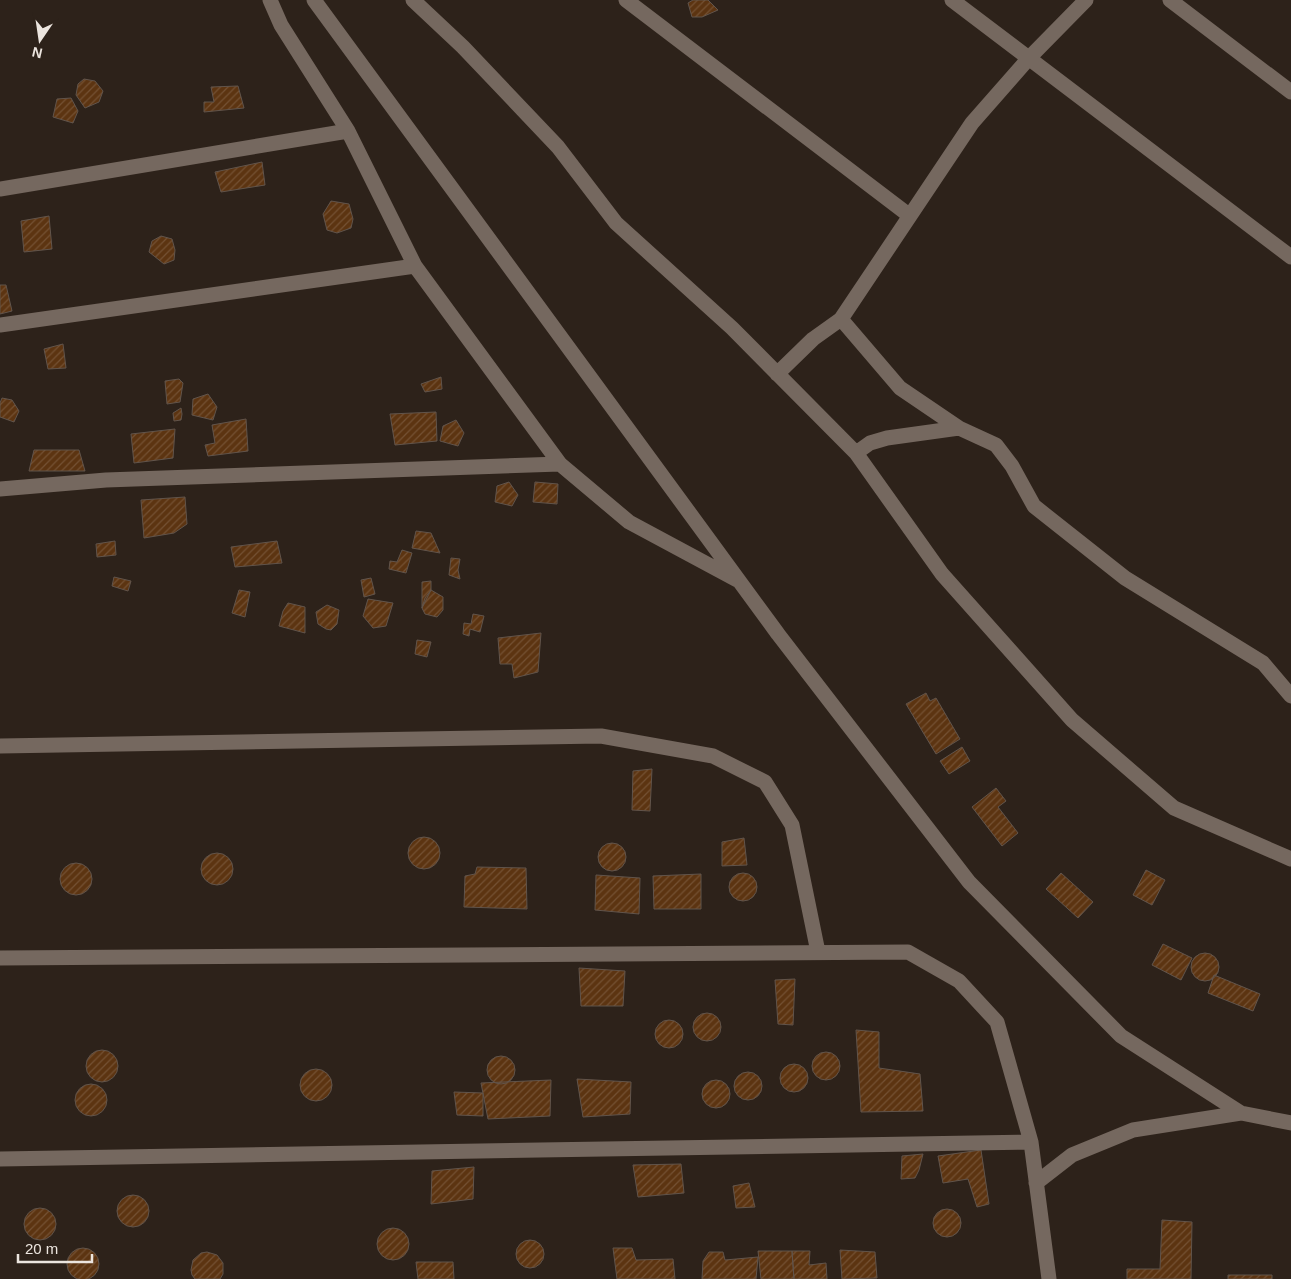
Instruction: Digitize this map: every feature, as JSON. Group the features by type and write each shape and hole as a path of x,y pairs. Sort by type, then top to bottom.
{"street":[{"path":"270,0 281,25 348,131 415,266 560,464 629,522 740,582"},
{"path":"314,0 778,634 969,882 1121,1036 1241,1113"},
{"path":"413,0 463,47 558,147 616,223 732,328 856,453 942,574 1072,720 1174,808 1291,859"},
{"path":"626,0 910,216"},
{"path":"952,0 1291,257"},
{"path":"777,374 813,339 841,318 972,123 1029,58 1086,0"},
{"path":"1170,0 1291,92"},
{"path":"0,189 348,131"},
{"path":"0,325 415,266"},
{"path":"841,318 900,388 959,428 996,445 1012,466 1034,506 1125,578 1263,663 1291,696"},
{"path":"856,453 870,443 888,438 959,428"},
{"path":"0,489 106,480 560,464"},
{"path":"0,746 601,736 713,756 765,782 792,825 818,952"},
{"path":"0,958 908,952 960,981 997,1022 1031,1142 1049,1279"},
{"path":"1036,1183 1072,1155 1132,1130 1241,1113 1291,1123"},
{"path":"0,1159 1031,1142"}],"building":[{"path":"693,0 708,0 718,10 702,17 692,17 688,3"},
{"path":"84,79 95,81 103,91 99,102 85,108 76,95 78,84"},
{"path":"238,86 244,108 204,112 204,102 214,102 211,87"},
{"path":"71,98 78,111 73,123 53,117 57,99"},
{"path":"262,162 265,185 221,192 215,172"},
{"path":"331,201 349,204 353,219 351,228 337,233 327,230 323,214"},
{"path":"49,216 52,249 24,252 21,221"},
{"path":"161,236 172,239 175,250 174,260 164,264 149,252 152,241"},
{"path":"0,285 6,285 12,311 0,314"},
{"path":"63,344 66,368 48,369 44,349"},
{"path":"441,377 442,389 425,392 421,384"},
{"path":"179,379 183,383 180,402 167,404 165,381"},
{"path":"208,394 217,407 213,420 192,415 193,399"},
{"path":"2,398 12,400 19,411 14,422 0,417"},
{"path":"181,408 181,420 174,421 173,413"},
{"path":"436,412 437,441 395,445 390,414"},
{"path":"246,419 248,451 208,456 205,445 215,443 212,425"},
{"path":"456,420 464,433 458,446 440,441 443,426"},
{"path":"175,429 173,458 134,463 131,434"},
{"path":"34,450 79,450 85,471 29,471"},
{"path":"509,482 518,495 512,506 495,502 497,486"},
{"path":"535,482 558,484 557,504 533,502"},
{"path":"185,497 187,524 174,533 144,538 141,500"},
{"path":"416,531 431,533 440,553 412,548"},
{"path":"115,541 116,555 97,557 96,544"},
{"path":"277,541 282,563 235,567 231,547"},
{"path":"402,550 412,553 406,573 389,569 390,561 397,562"},
{"path":"451,558 460,559 458,570 460,579 449,575"},
{"path":"114,577 131,581 128,591 112,586"},
{"path":"371,578 375,594 364,597 361,580"},
{"path":"431,581 431,590 422,608 422,582"},
{"path":"239,590 250,592 245,617 232,613"},
{"path":"431,590 443,597 443,610 437,617 425,614 422,608 425,598"},
{"path":"368,599 393,603 386,626 373,628 363,616"},
{"path":"288,603 305,607 305,633 279,626 283,611"},
{"path":"327,605 339,610 337,624 331,630 318,624 316,612"},
{"path":"473,614 484,616 480,632 470,629 469,636 463,634 464,623 471,624"},
{"path":"541,633 538,672 514,678 512,664 500,664 498,638"},
{"path":"417,640 431,642 427,657 415,654"},
{"path":"926,693 930,701 936,698 960,739 936,754 906,704"},
{"path":"962,747 970,761 949,774 940,761"},
{"path":"652,769 650,811 632,810 633,771"},
{"path":"996,788 1006,801 998,807 1018,833 1002,846 972,807"},
{"path":"424,837 436,841 440,853 436,865 424,869 412,865 408,853 412,841"},
{"path":"744,838 747,865 722,866 722,842"},
{"path":"612,843 622,847 626,857 622,867 612,871 602,867 598,857 602,847"},
{"path":"217,853 229,857 233,869 229,881 217,885 205,881 201,869 205,857"},
{"path":"76,863 88,867 92,879 88,891 76,895 64,891 60,879 64,867"},
{"path":"477,867 526,868 527,909 464,907 465,876 475,874"},
{"path":"1146,870 1165,880 1152,905 1133,895"},
{"path":"743,873 753,877 757,887 753,897 743,901 733,897 729,887 733,877"},
{"path":"1061,873 1093,902 1078,918 1046,889"},
{"path":"701,874 701,909 654,909 653,876"},
{"path":"596,875 640,878 639,914 595,910"},
{"path":"1163,944 1192,958 1181,980 1152,965"},
{"path":"1205,953 1215,957 1219,967 1215,977 1205,981 1195,977 1191,967 1195,957"},
{"path":"579,968 625,971 623,1006 581,1006"},
{"path":"1214,975 1260,994 1253,1011 1208,993"},
{"path":"795,979 793,1025 778,1024 775,980"},
{"path":"707,1013 717,1017 721,1027 717,1037 707,1041 697,1037 693,1027 697,1017"},
{"path":"669,1020 679,1024 683,1034 679,1044 669,1048 659,1044 655,1034 659,1024"},
{"path":"856,1030 879,1032 879,1068 920,1074 923,1111 861,1112"},
{"path":"102,1050 114,1054 118,1066 114,1078 102,1082 90,1078 86,1066 90,1054"},
{"path":"826,1052 836,1056 840,1066 836,1076 826,1080 816,1076 812,1066 816,1056"},
{"path":"501,1056 511,1060 515,1070 511,1080 501,1084 491,1080 487,1070 491,1060"},
{"path":"794,1064 804,1068 808,1078 804,1088 794,1092 784,1088 780,1078 784,1068"},
{"path":"316,1069 328,1073 332,1085 328,1097 316,1101 304,1097 300,1085 304,1073"},
{"path":"748,1072 758,1076 762,1086 758,1096 748,1100 738,1096 734,1086 738,1076"},
{"path":"577,1079 631,1082 630,1114 583,1117"},
{"path":"551,1080 550,1116 488,1119 481,1083"},
{"path":"716,1080 726,1084 730,1094 726,1104 716,1108 706,1104 702,1094 706,1084"},
{"path":"91,1084 103,1088 107,1100 103,1112 91,1116 79,1112 75,1100 79,1088"},
{"path":"454,1092 483,1093 483,1116 457,1115"},
{"path":"981,1150 989,1204 977,1207 968,1179 943,1183 938,1156"},
{"path":"923,1154 915,1178 901,1179 902,1156"},
{"path":"681,1164 684,1193 638,1197 633,1165"},
{"path":"474,1167 473,1199 431,1204 432,1171"},
{"path":"749,1183 755,1207 736,1208 733,1186"},
{"path":"133,1195 145,1199 149,1211 145,1223 133,1227 121,1223 117,1211 121,1199"},
{"path":"40,1208 52,1212 56,1224 52,1236 40,1240 28,1236 24,1224 28,1212"},
{"path":"947,1209 957,1213 961,1223 957,1233 947,1237 937,1233 933,1223 937,1213"},
{"path":"1162,1220 1192,1222 1191,1279 1127,1279 1127,1269 1160,1269"},
{"path":"393,1228 405,1232 409,1244 405,1256 393,1260 381,1256 377,1244 381,1232"},
{"path":"530,1240 540,1244 544,1254 540,1264 530,1268 520,1264 516,1254 520,1244"},
{"path":"83,1248 89,1249 94,1253 98,1258 98,1270 94,1275 89,1279 83,1280 77,1279 72,1275 68,1270 67,1264 68,1258 72,1253 77,1249"},
{"path":"613,1248 632,1248 636,1260 673,1259 675,1279 617,1279"},
{"path":"840,1250 875,1252 877,1278 842,1279"},
{"path":"758,1251 792,1251 794,1279 761,1279"},
{"path":"792,1251 810,1251 809,1265 826,1263 827,1279 794,1279"},
{"path":"207,1252 217,1255 223,1263 223,1274 220,1279 195,1279 192,1275 193,1260 201,1253"},
{"path":"709,1252 723,1252 725,1260 758,1257 756,1279 702,1279 703,1261"},
{"path":"416,1262 453,1262 454,1279 418,1279"},
{"path":"1228,1275 1272,1275 1272,1279 1228,1279"}]}
